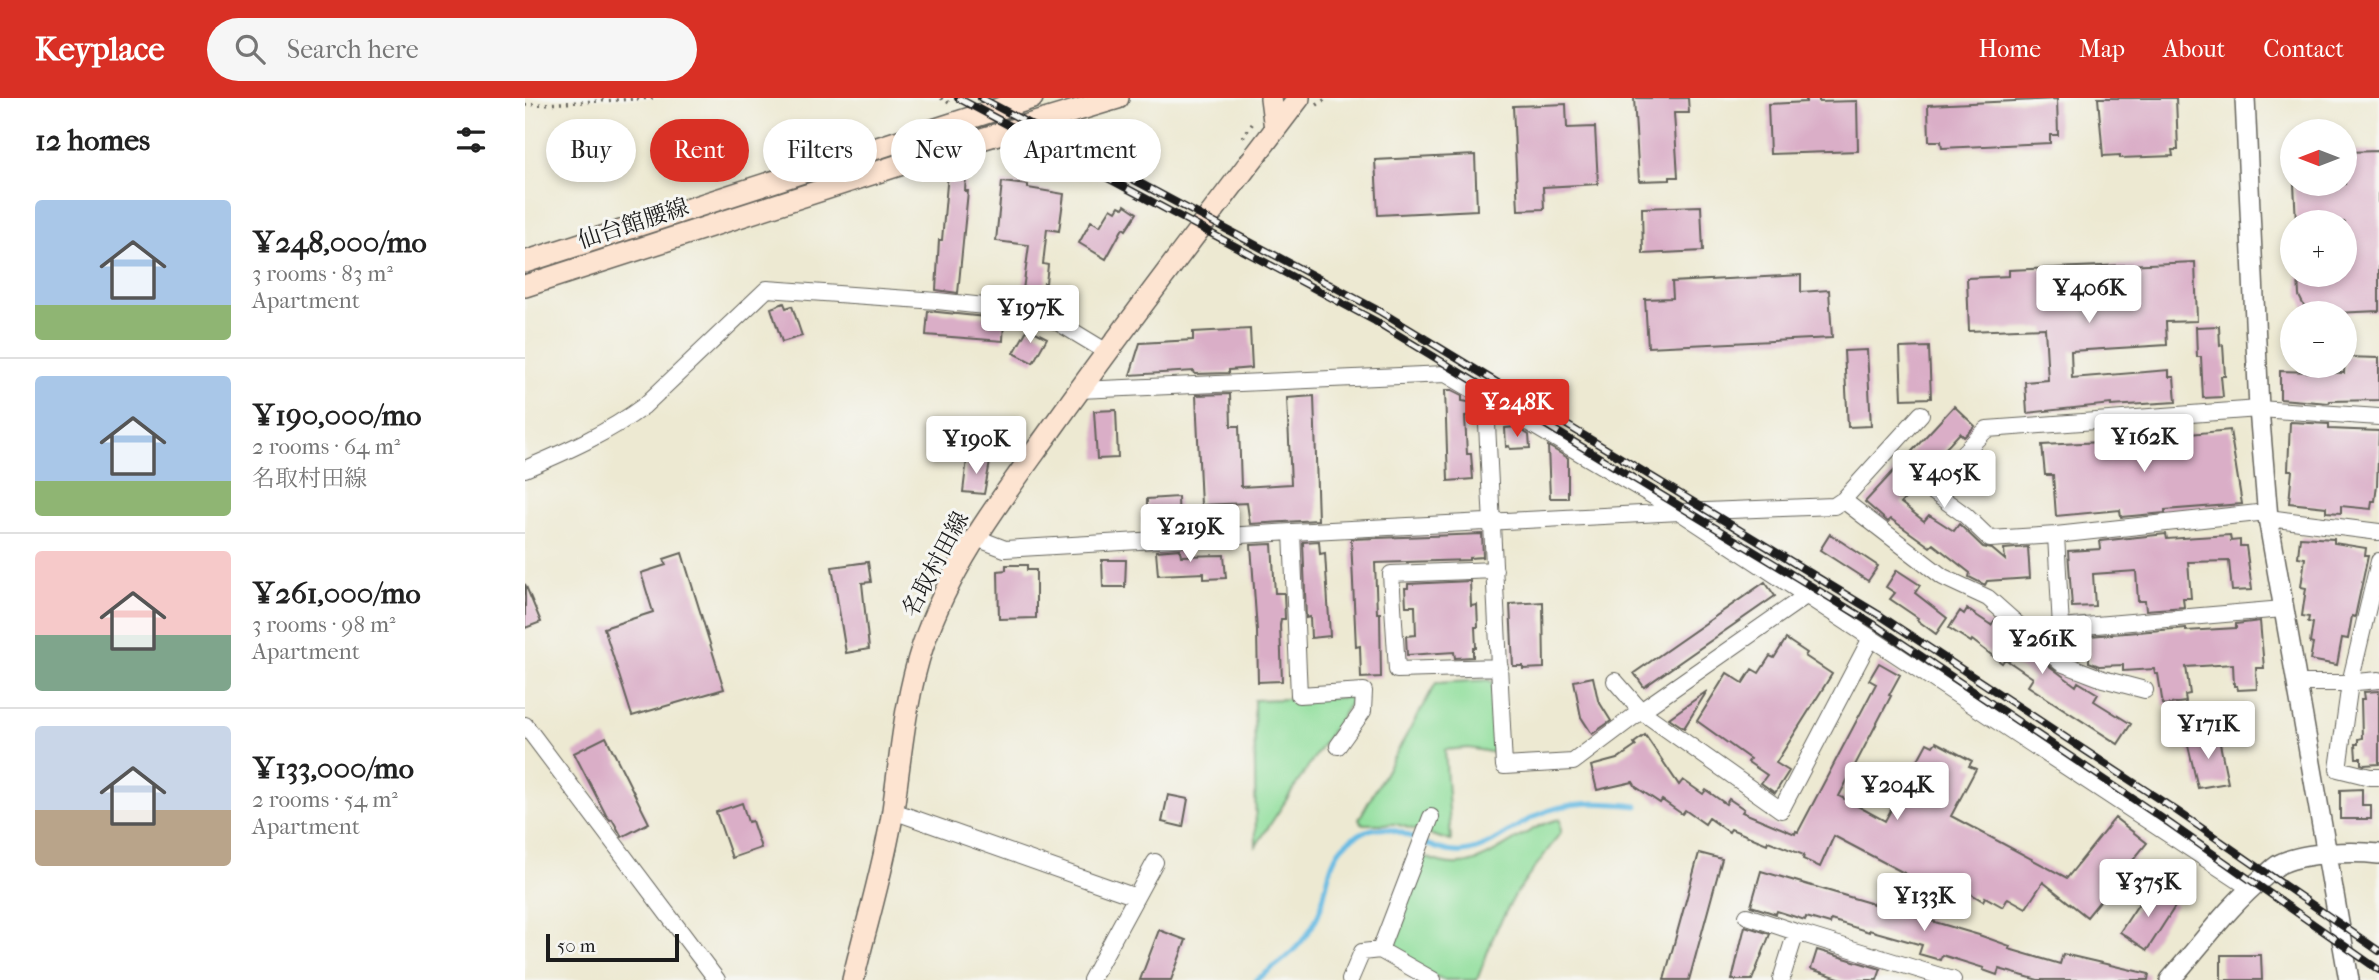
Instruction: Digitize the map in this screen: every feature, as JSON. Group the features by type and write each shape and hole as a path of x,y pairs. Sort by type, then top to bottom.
{"main road":[{"name":"仙台館腰線","path":"525,262 1032,98"},
{"name":"仙台館腰線","path":"525,286 958,146 1118,98"},
{"path":"1271,98 1275,129"},
{"name":"名取村田線","path":"853,980 893,811 901,736 924,643 945,592 974,537 1107,352 1275,129 1306,103"}],"street":[{"path":"2245,98 2259,409 2268,515 2349,980"},
{"path":"525,468 565,452 634,413 767,289 937,301 1041,312 1107,352"},
{"path":"1079,390 1446,374 1680,512 2251,888"},
{"path":"2379,418 2259,409 1987,429 1956,460 1932,491 1965,515 1990,539 2268,515 2379,532"},
{"path":"974,537 1005,549 1493,521 1834,506 1843,500 1921,414"},
{"path":"1487,424 1504,766 1573,762 1640,711 1807,595"},
{"path":"1843,500 1943,577 1988,598 2061,663 2103,679 2145,690"},
{"path":"1292,532 1299,695 1364,691 1363,711 1338,746"},
{"path":"2056,535 2061,663"},
{"path":"2379,561 2350,682 2338,769 2370,778 2379,776"},
{"path":"1495,570 1391,574 1397,670 1500,667"},
{"path":"2060,628 2283,609"},
{"path":"1615,681 1640,711 1781,810 1871,638"},
{"path":"2296,682 2379,680"},
{"path":"525,725 717,980"},
{"path":"893,811 1136,897"},
{"path":"1381,950 1431,817"},
{"path":"2170,980 2240,896 2280,863 2326,855 2363,852 2379,854"},
{"path":"1091,980 1155,862"},
{"path":"1747,916 1907,974 1953,980"},
{"path":"1781,980 1796,932"},
{"path":"1350,980 1361,951 1381,950 1433,980"}],"path":[{"path":"525,105 655,98"},
{"path":"1306,103 1327,98"}],"green space":[{"path":"1489,680 1493,683 1495,753 1469,748 1445,750 1451,841 1396,824 1363,824 1359,819 1436,683"},
{"path":"1354,697 1256,846 1254,700"},
{"path":"1560,819 1561,832 1515,895 1496,930 1477,980 1444,980 1389,947 1422,856 1450,864 1472,862 1534,829"}],"building":[{"path":"1634,98 1688,98 1689,113 1674,113 1678,177 1670,177 1670,180 1639,181"},
{"path":"1806,98 1819,98 1819,102 1857,101 1858,151 1770,154 1768,104 1806,102"},
{"path":"2098,98 2176,98 2178,150 2172,150 2173,156 2103,156"},
{"path":"2057,99 2058,135 2050,135 2050,143 1942,148 1941,141 1929,141 1928,105"},
{"path":"1566,104 1567,128 1595,127 1598,184 1543,187 1544,209 1518,210 1513,106"},
{"path":"2379,151 2379,311 2357,312 2357,301 2302,301 2299,296 2299,287 2357,287 2357,210 2295,210 2295,196 2357,196 2357,152"},
{"path":"1475,155 1477,210 1378,215 1375,160"},
{"path":"947,182 966,182 965,191 968,191 958,293 936,290 939,240 942,240"},
{"path":"1002,182 1064,194 1059,231 1047,229 1043,264 1048,265 1042,293 1023,290 1029,245 996,241"},
{"path":"1125,205 1137,213 1126,230 1123,228 1106,259 1079,243 1091,221 1100,226 1111,208 1116,211 1119,206 1123,208"},
{"path":"1701,206 1703,251 1643,254 1642,208"},
{"path":"2195,262 2197,321 2166,322 2167,345 2071,351 2072,378 2169,370 2169,377 2174,377 2176,402 2111,404 2027,413 2025,382 2048,380 2045,328 1969,331 1967,278 2009,276 2009,270"},
{"path":"1801,275 1801,292 1829,290 1832,338 1648,347 1645,299 1673,298 1672,282"},
{"path":"784,303 786,308 792,306 802,336 782,342 771,308"},
{"path":"928,311 1004,319 1003,341 926,335"},
{"path":"2219,326 2225,376 2221,376 2223,397 2203,398 2196,327"},
{"path":"1028,328 1047,338 1033,363 1014,353"},
{"path":"1250,329 1252,368 1229,370 1229,373 1195,374 1194,371 1130,375 1140,343 1193,340 1193,332"},
{"path":"1929,347 1931,398 1902,399 1900,348"},
{"path":"1867,350 1871,426 1848,427 1844,351"},
{"path":"2357,357 2379,358 2379,400 2329,403 2280,399 2280,378 2357,378"},
{"path":"1445,390 1462,395 1462,401 1474,403 1475,415 1465,416 1467,454 1471,454 1473,479 1448,481"},
{"path":"1230,394 1231,426 1239,426 1241,487 1291,484 1287,398 1314,396 1318,520 1250,524 1247,503 1201,505 1196,395"},
{"path":"1954,406 1975,426 1964,437 1960,433 1916,480 1920,483 1901,503 1924,521 1929,515 1954,531 1959,524 1983,547 1992,549 2005,560 2004,549 2028,547 2030,578 1987,581 1985,585 1969,577 1970,573 1933,544 1930,547 1891,519 1888,522 1865,502"},
{"path":"1116,410 1118,458 1097,459 1094,411"},
{"path":"2290,422 2329,424 2329,429 2379,431 2377,485 2371,509 2341,506 2341,513 2326,512 2326,507 2289,503 2292,470 2288,470"},
{"path":"1516,427 1529,435 1530,448 1506,447 1505,428"},
{"path":"2230,430 2242,504 2165,510 2165,513 2121,517 2120,510 2056,516 2053,475 2045,475 2042,445 2141,440 2140,433 2160,432 2160,437"},
{"path":"1548,446 1568,458 1568,498 1550,498"},
{"path":"967,459 990,462 984,494 963,492"},
{"path":"1178,497 1179,528 1155,530 1155,525 1146,526 1147,499"},
{"path":"1482,534 1483,557 1469,560 1375,563 1377,613 1380,613 1381,677 1361,678 1360,646 1356,647 1351,539"},
{"path":"1830,534 1878,566 1868,581 1820,550"},
{"path":"2166,534 2167,539 2230,535 2231,541 2240,540 2240,546 2246,546 2252,590 2232,591 2229,561 2188,562 2191,598 2183,598 2184,607 2146,610 2145,601 2138,601 2136,571 2093,574 2095,606 2072,607 2068,551 2101,549 2100,541"},
{"path":"2300,537 2334,539 2334,543 2366,548 2365,556 2368,556 2355,617 2352,616 2348,639 2342,638 2337,665 2310,660 2313,623 2308,622 2309,617 2302,616 2306,588 2301,587 2305,558 2298,557"},
{"path":"1319,541 1320,554 1325,553 1330,636 1311,638 1310,617 1306,618 1303,542"},
{"path":"1272,544 1275,593 1284,593 1285,619 1281,619 1280,625 1282,681 1258,682 1251,545"},
{"path":"1180,549 1181,556 1224,555 1226,578 1204,579 1204,573 1158,575 1156,551"},
{"path":"682,553 724,689 632,716 604,628 653,612 641,573 666,565 664,559"},
{"path":"1102,560 1126,560 1125,587 1103,587"},
{"path":"868,562 871,582 862,583 869,649 846,653 832,567"},
{"path":"1006,565 1027,565 1027,570 1036,570 1036,618 999,619 998,571 1006,570"},
{"path":"1897,570 1920,585 1915,593 1947,618 1936,634 1890,599 1895,593 1886,587"},
{"path":"1470,581 1471,606 1477,605 1478,627 1475,627 1476,648 1473,648 1473,657 1455,658 1454,652 1407,655 1406,636 1416,635 1415,606 1406,606 1405,588 1408,588 1408,584"},
{"path":"1765,582 1775,596 1644,687 1634,673"},
{"path":"525,584 541,622 525,628"},
{"path":"1543,602 1544,668 1523,669 1523,666 1513,666 1510,604"},
{"path":"1967,609 1991,625 1996,619 1999,622 1999,635 2040,659 2076,686 2078,682 2098,694 2094,701 2131,724 2118,744 2028,686 2033,678 2005,659 2002,663 1972,640 1971,642 1949,628 1960,611 1964,614"},
{"path":"2260,621 2264,668 2256,668 2257,689 2238,690 2237,686 2234,686 2233,664 2186,667 2190,694 2185,695 2186,702 2163,705 2158,674 2155,674 2154,669 2123,671 2123,665 2099,666 2089,662 2089,636 2186,628 2186,631 2236,628 2236,624"},
{"path":"1786,639 1832,674 1776,763 1789,771 1775,793 1761,783 1767,775 1748,762 1750,759 1697,721 1727,673 1743,683 1752,669 1759,673 1770,656 1774,658"},
{"path":"1879,663 1900,675 1839,796 1885,821 1927,743 1933,746 1936,742 1972,761 1969,766 1976,769 1951,816 2067,878 2115,818 2147,843 2087,917 2043,882 2026,908 2008,898 2003,907 1985,897 1983,901 1971,894 1968,900 1944,888 1942,893 1834,836 1820,867 1803,859 1804,855 1768,841 1767,844 1731,829 1729,832 1709,818 1705,824 1685,810 1682,814 1662,800 1660,803 1636,787 1633,782 1597,790 1591,766 1617,759 1636,746 1634,743 1645,735 1679,785 1683,780 1703,794 1706,790 1726,804 1729,799 1744,809 1742,812 1795,834 1876,684 1869,680"},
{"path":"1593,677 1598,700 1611,721 1592,734 1581,717 1574,681"},
{"path":"1707,691 1684,728 1669,718"},
{"path":"2379,691 2379,764 2364,765 2361,764 2361,758 2356,758 2355,744 2362,738 2361,699 2365,699 2364,692"},
{"path":"2218,734 2228,783 2198,788 2187,741"},
{"path":"606,737 649,823 622,837 612,819 606,815 574,753"},
{"path":"2362,789 2362,805 2371,805 2371,819 2340,819 2340,790"},
{"path":"1168,795 1188,799 1183,827 1162,822"},
{"path":"742,803 748,822 752,821 761,848 732,858 716,812"},
{"path":"1699,853 1722,859 1689,980 1664,980"},
{"path":"1761,871 1979,935 2010,946 2009,949 2060,964 2063,954 2149,974 2148,980 2038,980 1999,969 1997,975 1983,970 1984,968 1942,955 1940,960 1919,954 1922,945 1869,930 1831,920 1830,924 1777,911 1776,914 1751,906"},
{"path":"2149,888 2176,905 2147,950 2120,932"},
{"path":"1745,926 1770,934 1752,980 1732,980"},
{"path":"1159,930 1186,940 1171,980 1140,980"},
{"path":"1817,950 1881,969 1877,980 1845,980 1811,969"},
{"path":"2221,955 2261,955 2262,980 2221,980"}],"waterway":[{"path":"1256,980 1300,944 1318,915 1335,857 1347,842 1363,832 1378,828 1392,830 1446,851 1462,852 1482,847 1550,810 1599,803 1637,806"}],"railway":[{"path":"958,98 1375,321 1875,625 2169,823 2379,970"},
{"path":"981,98 1381,312 1881,616 2177,811 2379,951"}]}
